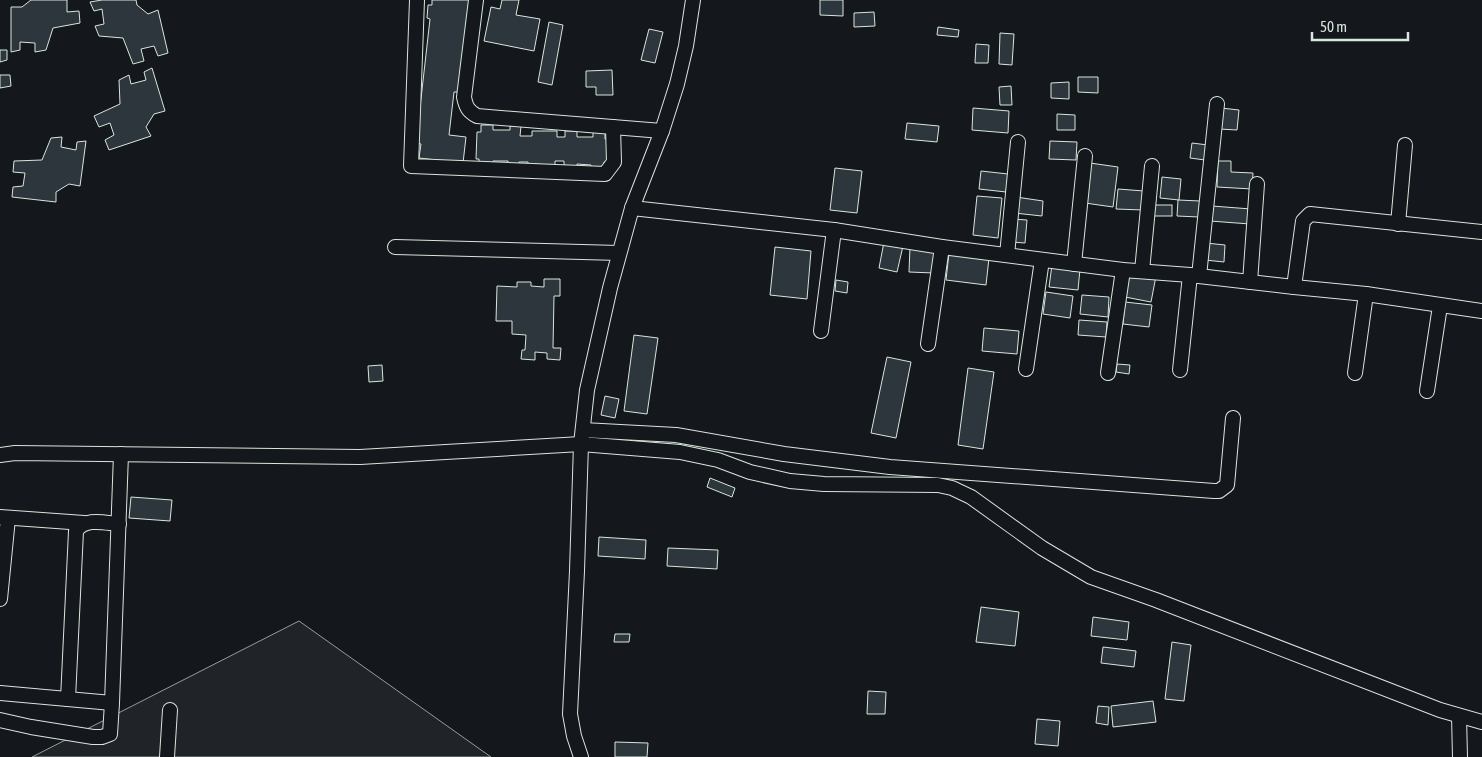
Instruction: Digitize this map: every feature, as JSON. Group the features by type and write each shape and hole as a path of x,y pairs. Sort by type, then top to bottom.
{"street":[{"path":"417,0 411,166 606,174 614,162 613,127"},
{"path":"476,0 464,97 470,112 477,116 662,131"},
{"path":"581,757 572,730 570,714 581,444 587,390 619,252 632,208 662,131 677,84 686,46 693,0"},
{"path":"1180,370 1195,276 1217,104"},
{"path":"1007,256 1018,142"},
{"path":"1398,224 1405,145"},
{"path":"1074,264 1085,156"},
{"path":"1142,271 1152,166"},
{"path":"1250,282 1258,184"},
{"path":"632,208 834,230 1007,256 1123,270 1366,294 1482,311"},
{"path":"1294,287 1303,221 1310,214 1482,232"},
{"path":"821,331 834,230"},
{"path":"396,247 619,252"},
{"path":"928,344 942,247"},
{"path":"1026,369 1042,260"},
{"path":"1108,373 1123,270"},
{"path":"1355,373 1366,294"},
{"path":"1427,391 1440,306"},
{"path":"583,430 676,435 794,456 890,467 1220,491 1226,486 1233,418"},
{"path":"0,455 6,453 360,458 581,444 680,452 718,460 750,472 790,481 824,484 921,484 952,488 971,497 1042,548 1091,577 1156,600 1440,710 1482,722"},
{"path":"0,720 31,727 102,737 110,734 121,454"},
{"path":"0,599 4,517 119,524"},
{"path":"68,699 76,532 84,523"},
{"path":"0,693 112,703"},
{"path":"167,757 170,710"},
{"path":"1459,716 1460,757"}],"shaded area":[{"path":"299,621 491,757 32,757"}],"building":[{"path":"31,0 67,0 67,12 79,11 80,23 53,28 46,50 35,52 35,43 20,42 20,50 11,52 11,7 22,7"},
{"path":"136,0 137,5 148,14 158,10 168,53 158,56 154,46 141,49 144,61 133,64 123,38 99,36 95,26 104,24 102,9 94,11 90,2"},
{"path":"432,0 469,0 459,92 454,92 449,135 466,137 463,163 419,158 421,144 416,143 430,19 427,18 428,5 432,5"},
{"path":"502,0 519,0 516,15 540,19 534,51 484,41 491,7 500,9"},
{"path":"820,0 843,0 843,16 820,15"},
{"path":"874,12 875,26 854,27 854,13"},
{"path":"549,22 563,25 552,85 538,82"},
{"path":"938,27 959,30 958,37 937,35"},
{"path":"649,29 663,32 655,63 641,60"},
{"path":"1000,33 1014,34 1012,65 999,64"},
{"path":"976,44 989,45 988,63 975,63"},
{"path":"0,50 7,50 7,60 0,62"},
{"path":"152,68 165,111 154,114 146,127 151,136 109,150 105,140 114,135 110,123 99,127 94,116 120,104 119,80 129,75 131,84 146,80 144,72"},
{"path":"612,70 613,95 596,95 596,87 586,87 586,71"},
{"path":"0,75 10,75 11,86 0,88"},
{"path":"1078,77 1098,77 1098,93 1078,92"},
{"path":"1069,82 1069,99 1051,98 1051,83"},
{"path":"1011,86 1012,105 1000,105 999,87"},
{"path":"973,108 1009,111 1008,133 972,130"},
{"path":"1221,108 1239,110 1237,130 1219,129"},
{"path":"1057,114 1075,115 1075,130 1057,130"},
{"path":"907,123 939,126 937,142 905,139"},
{"path":"481,125 493,125 493,130 510,130 510,126 521,126 520,136 532,136 532,131 557,131 557,137 565,137 565,131 577,131 577,137 593,137 593,131 605,131 605,139 610,139 609,162 604,162 604,170 591,169 591,165 577,164 577,168 564,168 564,161 555,161 555,165 519,162 518,168 508,168 508,161 493,161 492,167 479,167 479,159 476,159 477,132 481,132"},
{"path":"62,137 61,147 76,150 77,142 86,141 80,186 69,184 56,192 56,202 12,197 13,187 23,186 25,173 13,172 14,161 42,160 51,138"},
{"path":"1050,141 1077,142 1076,160 1049,159"},
{"path":"1192,143 1208,145 1205,160 1190,158"},
{"path":"1218,161 1231,161 1231,172 1253,173 1252,189 1217,187"},
{"path":"1090,163 1118,167 1113,207 1085,203"},
{"path":"835,168 862,171 857,213 830,210"},
{"path":"981,171 1008,174 1006,192 979,189"},
{"path":"1162,177 1181,179 1179,200 1160,198"},
{"path":"1118,189 1144,191 1143,210 1116,209"},
{"path":"977,196 1002,198 998,238 973,235"},
{"path":"1016,197 1043,201 1042,216 1014,213"},
{"path":"1178,200 1200,201 1199,217 1177,216"},
{"path":"1153,205 1172,205 1172,216 1153,216"},
{"path":"1212,206 1251,209 1250,224 1210,221"},
{"path":"1013,219 1027,220 1025,243 1011,242"},
{"path":"884,242 903,246 897,272 879,268"},
{"path":"1206,243 1225,245 1224,262 1205,260"},
{"path":"775,247 811,251 807,299 770,295"},
{"path":"910,247 936,248 934,273 909,272"},
{"path":"949,253 989,258 986,285 946,280"},
{"path":"1052,265 1080,269 1078,290 1049,287"},
{"path":"1129,272 1156,276 1151,302 1125,297"},
{"path":"544,279 560,279 560,296 554,296 553,348 561,348 560,360 547,359 547,353 535,352 535,360 521,359 522,350 525,350 526,335 512,334 512,321 496,321 497,286 517,287 517,282 531,282 531,286 544,287"},
{"path":"836,280 848,282 847,293 835,291"},
{"path":"1046,292 1073,296 1070,318 1043,314"},
{"path":"1082,295 1109,297 1108,317 1080,314"},
{"path":"1125,302 1152,305 1149,327 1123,324"},
{"path":"1079,320 1107,322 1106,337 1078,335"},
{"path":"984,328 1019,331 1017,354 982,351"},
{"path":"634,335 658,338 647,414 624,411"},
{"path":"887,357 911,362 896,438 871,433"},
{"path":"1117,364 1130,365 1129,374 1116,372"},
{"path":"382,365 383,381 369,382 368,366"},
{"path":"968,368 994,372 983,449 958,445"},
{"path":"605,396 619,399 615,418 601,415"},
{"path":"710,478 735,488 732,497 707,487"},
{"path":"131,497 172,500 170,521 129,518"},
{"path":"599,537 646,540 645,559 598,556"},
{"path":"668,548 718,550 717,569 667,566"},
{"path":"981,607 1019,612 1015,646 976,642"},
{"path":"1093,617 1129,622 1127,640 1091,636"},
{"path":"615,634 630,634 629,642 614,642"},
{"path":"1172,642 1191,645 1184,701 1165,699"},
{"path":"1103,647 1136,651 1134,667 1101,663"},
{"path":"868,691 886,692 885,714 867,714"},
{"path":"1153,701 1156,722 1113,727 1111,706"},
{"path":"1098,706 1109,707 1108,725 1096,723"},
{"path":"1037,719 1060,721 1058,746 1035,744"},
{"path":"615,742 648,743 647,757 615,757"}]}
